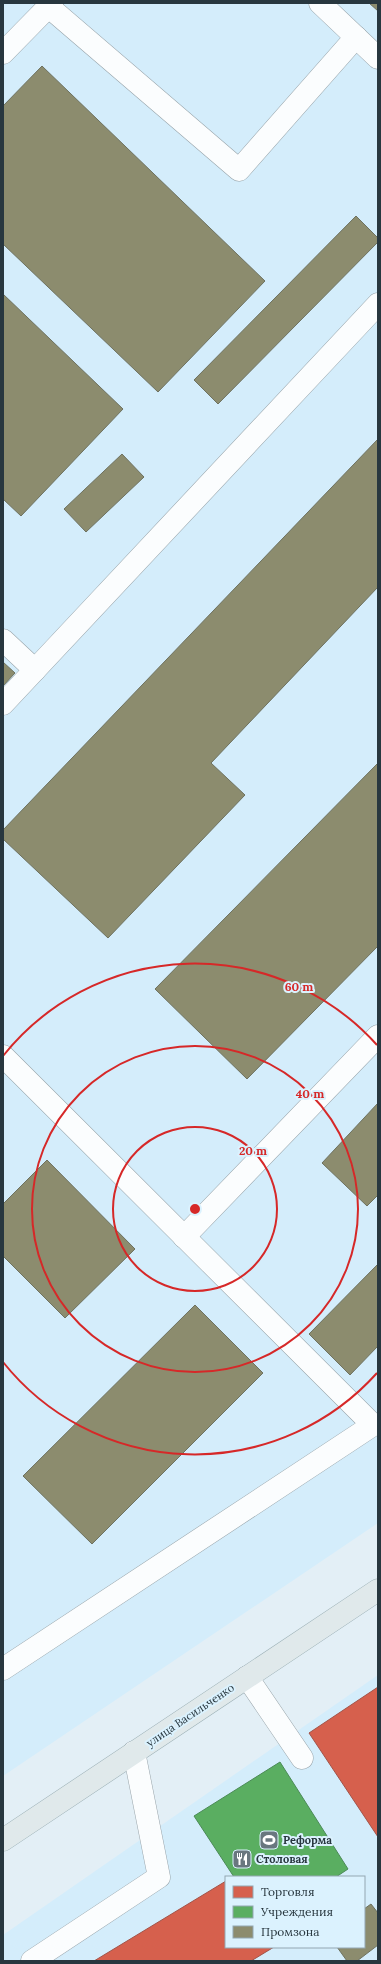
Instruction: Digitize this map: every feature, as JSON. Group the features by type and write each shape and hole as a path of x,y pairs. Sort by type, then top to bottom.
{"main road":[{"name":"улица Васильченко","path":"3,1840 378,1590"}],"lane":[{"path":"320,3 378,58"},
{"path":"3,53 50,5 239,170 356,37"},
{"path":"3,704 378,304"},
{"path":"3,640 35,670"},
{"path":"184,1237 378,1036"},
{"path":"3,1056 373,1425 3,1669"},
{"path":"247,1677 302,1758"},
{"path":"32,1961 159,1877 134,1752"}],"shaded area":[{"path":"3,3 378,3 378,1523 3,1776"},
{"path":"378,1675 378,1961 3,1961 3,1935"}],"building: Торговля":[{"path":"378,1687 378,1837 309,1733"},
{"path":"225,1882 225,1948 272,1948 251,1961 94,1961"}],"building: Учреждения":[{"path":"280,1762 348,1869 338,1876 233,1876 194,1816"}],"building: Промзона":[{"path":"369,3 378,3 378,11"},
{"path":"42,66 265,281 158,392 3,244 3,106"},
{"path":"356,216 378,238 378,242 218,404 194,380"},
{"path":"3,294 123,409 21,516 3,499"},
{"path":"378,439 378,587 211,763 245,795 108,938 3,839 3,830"},
{"path":"122,454 144,477 86,532 64,509"},
{"path":"3,662 15,673 3,686"},
{"path":"378,763 378,946 247,1079 155,989"},
{"path":"378,1103 378,1195 367,1206 322,1163"},
{"path":"47,1160 135,1249 65,1318 3,1256 3,1204"},
{"path":"378,1264 378,1346 350,1375 309,1334"},
{"path":"195,1305 263,1373 92,1544 23,1476"},
{"path":"371,1904 378,1913 378,1945 357,1961 347,1961 338,1948 365,1948 365,1908"}],"place":[{"name":"Реформа","path":"269,1840"},
{"name":"Столовая","path":"242,1859"}]}
